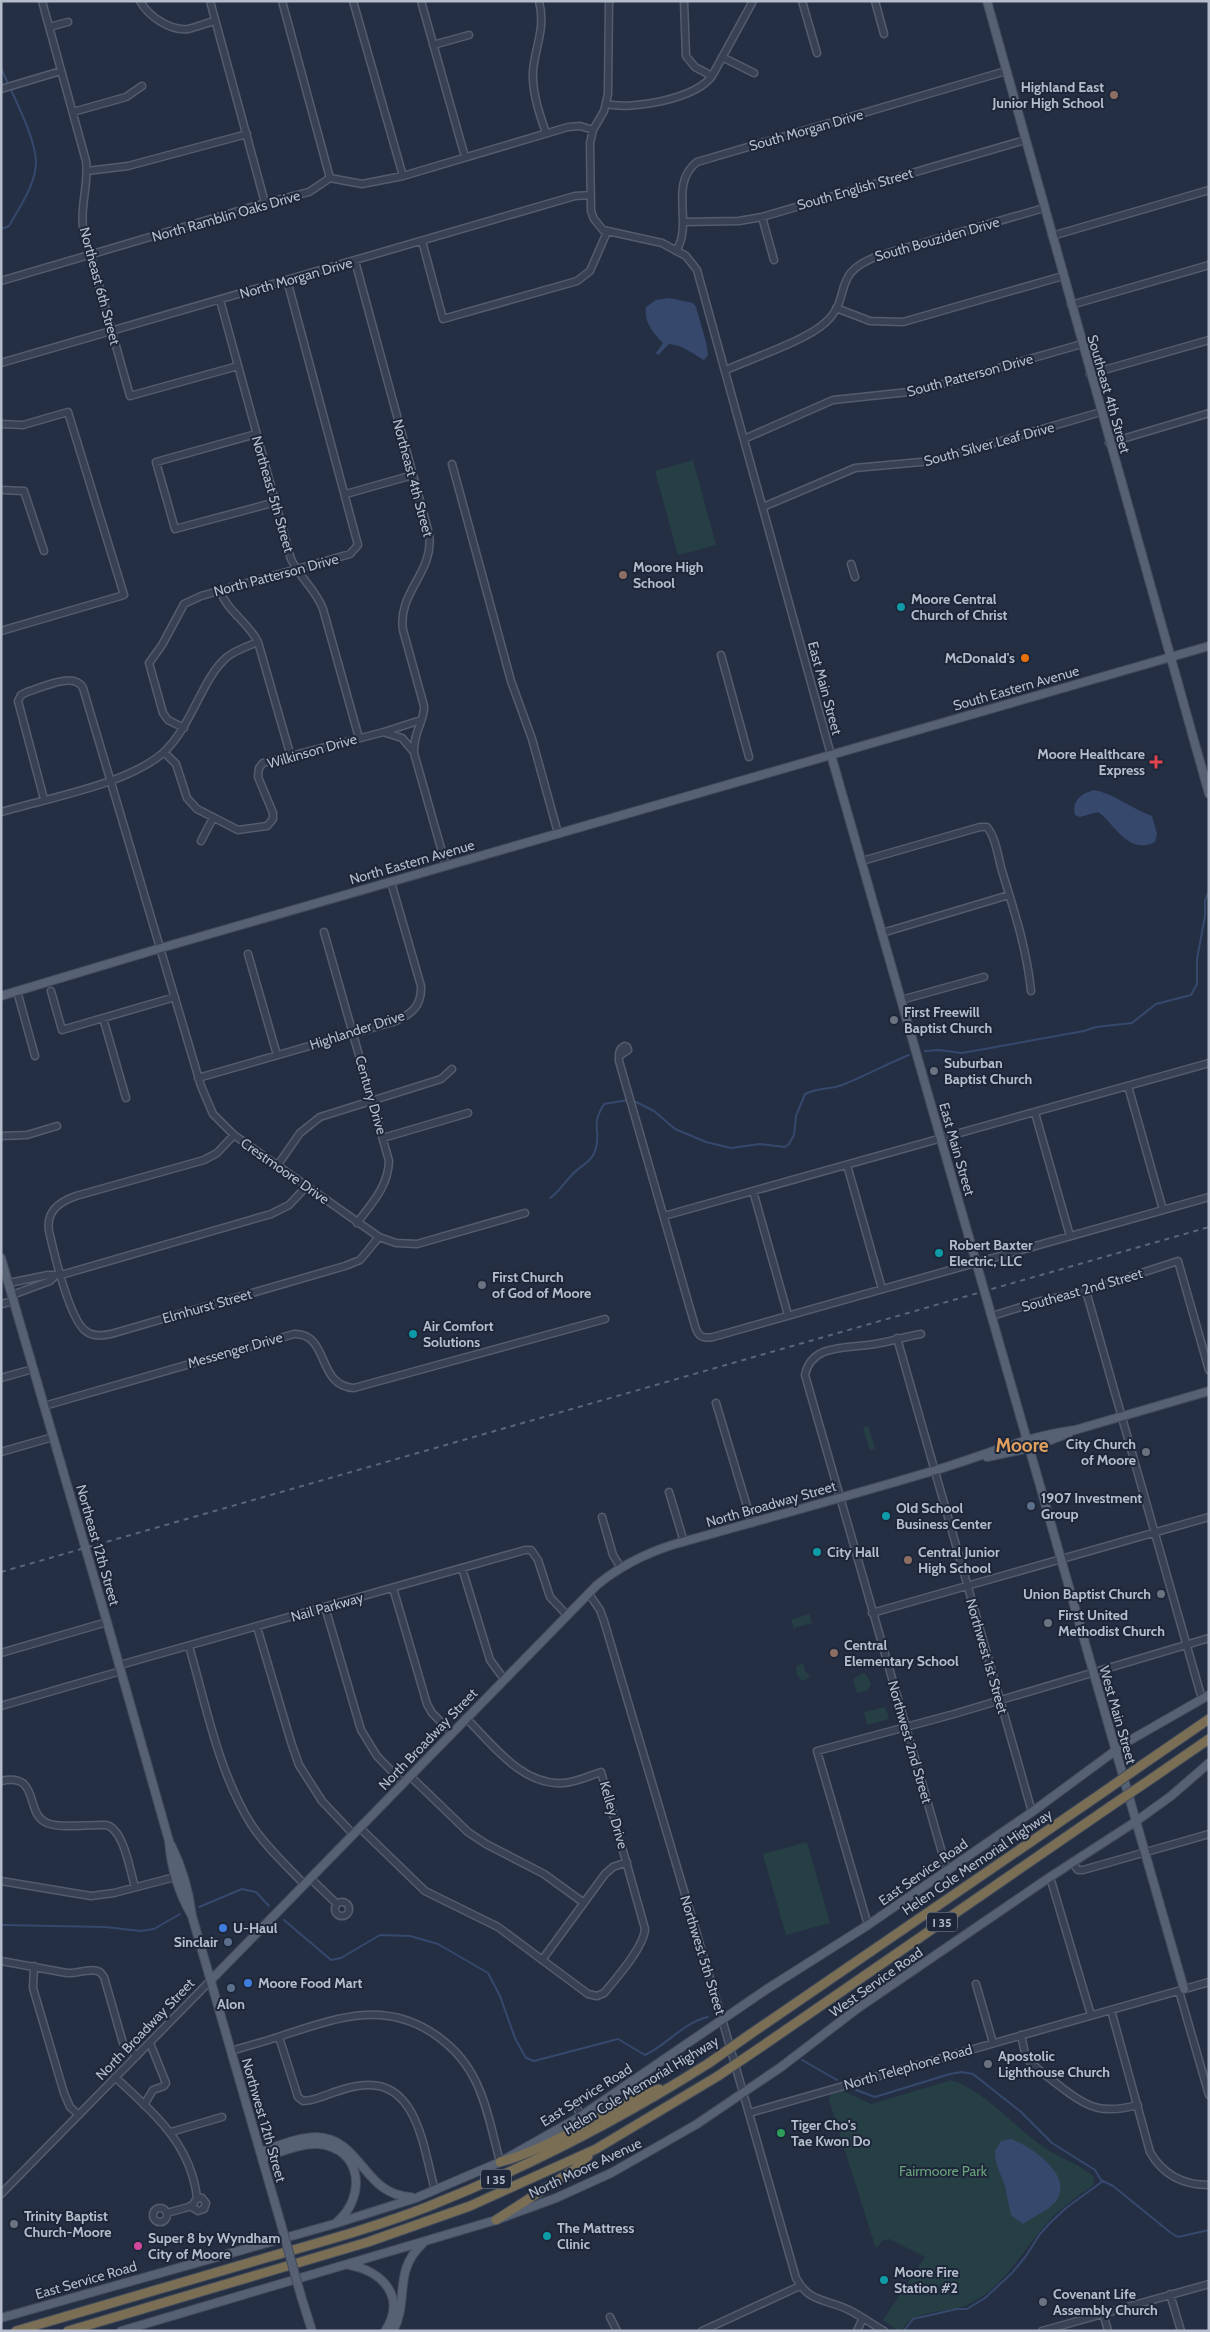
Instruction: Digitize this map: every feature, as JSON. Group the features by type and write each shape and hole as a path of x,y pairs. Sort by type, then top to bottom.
{"highway":[{"name":"Helen Cole Memorial Highway","path":"16,2331 312,2244 425,2208 520,2168 568,2145 676,2084 709,2063 1209,1719"},
{"name":"Helen Cole Memorial Highway","path":"68,2331 431,2222 522,2184 596,2149 718,2076 1209,1739"},
{"path":"500,2162 530,2151 634,2098 676,2084"},
{"path":"496,2220 575,2169 596,2149"}],"main road":[{"name":"Southeast 4th Street","path":"987,1 1209,794"},
{"name":"South Eastern Avenue","path":"831,755 1209,646"},
{"name":"North Eastern Avenue","path":"1,996 831,755"},
{"name":"East Main Street","path":"831,755 1028,1444"},
{"name":"Northeast 12th Street","path":"1,1258 108,1622 168,1841 179,1874 190,1896 192,1916"},
{"name":"North Broadway Street","path":"210,1980 567,1615 601,1582 621,1568 651,1552 684,1542 1028,1444 1054,1432 1075,1430 1209,1392"},
{"name":"West Main Street","path":"1028,1444 1144,1852 1181,1990"},
{"name":"East Service Road","path":"1,2318 334,2224 416,2198 500,2162 581,2116 722,2019 868,1925 1032,1812 1115,1751 1206,1697"},
{"name":"West Service Road","path":"743,2093 781,2067 858,2008 1072,1862 1135,1822 1171,1796 1209,1763"},
{"name":"Northwest 12th Street","path":"192,1916 312,2331"},
{"name":"North Moore Avenue","path":"425,2241 496,2220 556,2198 617,2170 690,2128 743,2093"},
{"path":"261,2155 310,2138 329,2139 346,2149 384,2190 402,2197 416,2198"},
{"path":"261,2155 314,2144 333,2148 344,2156 356,2175 356,2194 349,2210 334,2224"},
{"path":"121,2331 425,2241"},
{"path":"393,2331 397,2320 405,2268 414,2252 425,2241"},
{"path":"347,2264 372,2271 387,2286 393,2309 385,2331"}],"street":[{"name":"Northeast 6th Street","path":"42,1 73,112 87,171 82,219 130,396 238,366"},
{"path":"140,1 146,13 166,24 187,29 215,21"},
{"path":"210,1 265,203"},
{"path":"282,1 330,178 362,184 403,176 573,126 593,130"},
{"path":"353,1 403,176"},
{"path":"421,1 465,157"},
{"path":"539,1 542,30 534,61 533,81 546,133"},
{"path":"422,241 443,319 577,281 590,271 607,232 594,219 591,195 590,144 593,130 606,104 609,1"},
{"path":"684,1 686,56 695,67 712,76"},
{"path":"606,104 622,107 650,104 699,88 712,76 752,1"},
{"path":"802,1 817,53"},
{"path":"874,1 884,34"},
{"path":"49,27 68,22"},
{"path":"433,45 469,35"},
{"path":"722,57 754,73"},
{"path":"1,89 62,71"},
{"name":"South Morgan Drive","path":"676,250 682,239 684,182 690,169 697,162 1006,72"},
{"path":"73,112 126,97 142,86"},
{"path":"87,171 128,166 247,134"},
{"name":"South English Street","path":"683,222 739,221 762,217 1025,140"},
{"name":"North Ramblin Oaks Drive","path":"1,281 265,203 309,192 330,178"},
{"path":"1052,236 1209,190"},
{"name":"North Morgan Drive","path":"1,363 575,196 591,195"},
{"name":"South Bouziden Drive","path":"726,370 813,331 826,322 836,308 847,276 855,267 870,259 1044,208"},
{"path":"762,217 774,260"},
{"name":"East Main Street","path":"607,232 652,240 676,250 690,260 700,277 831,755"},
{"name":"Northeast 4th Street","path":"354,261 430,534 430,552 404,606 402,618 403,630 424,706 414,738 414,753 446,866"},
{"path":"1071,305 1209,265"},
{"path":"836,308 870,321 903,322 1063,276"},
{"name":"North Patterson Drive","path":"184,728 168,720 163,713 149,663 162,645 184,604 191,599 220,590 350,554 357,549 357,535 287,280"},
{"name":"Northeast 5th Street","path":"220,300 256,434 296,570 317,596 323,609 359,738"},
{"path":"1090,374 1209,340"},
{"name":"South Patterson Drive","path":"744,439 833,400 918,391 1082,344"},
{"path":"1,424 23,425 68,412 124,595 1,631"},
{"name":"South Silver Leaf Drive","path":"763,507 855,468 932,461 1101,412"},
{"path":"1109,442 1209,413"},
{"path":"256,434 156,462 176,529 276,502"},
{"path":"452,464 510,681 532,739 558,834"},
{"path":"346,494 413,475"},
{"path":"1,490 24,491 44,551"},
{"path":"851,564 855,577"},
{"path":"220,590 226,605 252,630 258,642 291,757"},
{"path":"1,812 110,781 138,770 164,752 184,728 219,665 232,653 258,642"},
{"path":"721,655 749,757"},
{"name":"Crestmoore Drive","path":"44,799 18,701 21,695 27,692 66,681 78,682 83,688 141,890 176,997 198,1078 213,1114 234,1135 357,1223 379,1237 401,1244 417,1244 525,1213"},
{"name":"Wilkinson Drive","path":"164,752 176,764 189,801 197,809 238,830 270,824 273,813 258,777 258,771 263,763 384,732 421,720"},
{"path":"384,732 402,738 414,753"},
{"path":"201,841 213,818"},
{"path":"862,861 980,827 987,827 995,845 1026,956 1031,991"},
{"name":"Highlander Drive","path":"198,1078 402,1018 413,1011 420,998 420,982 391,882"},
{"path":"882,933 1009,896"},
{"name":"Century Drive","path":"324,932 389,1161 387,1176 378,1196 357,1223"},
{"path":"248,954 277,1055"},
{"path":"901,1000 984,977"},
{"path":"17,991 35,1056"},
{"path":"51,991 62,1030 176,997"},
{"path":"102,1018 126,1098"},
{"path":"619,1056 626,1087 694,1326 700,1337 713,1337 1209,1197"},
{"path":"664,1216 1209,1063"},
{"path":"277,1166 300,1133 311,1122 328,1114 441,1079 452,1069"},
{"path":"1128,1086 1164,1210"},
{"path":"383,1138 468,1112"},
{"path":"1035,1113 1070,1236"},
{"path":"1,1136 27,1135 57,1126"},
{"name":"Elmhurst Street","path":"234,1135 217,1153 204,1160 76,1196 57,1205 51,1214 48,1226 58,1275 79,1326 92,1335 107,1335 345,1266 360,1260 379,1237"},
{"path":"847,1164 882,1288"},
{"path":"9,1283 48,1275 58,1275 271,1214 289,1205 307,1186"},
{"path":"753,1191 788,1315"},
{"name":"Southeast 2nd Street","path":"992,1316 1049,1299 1086,1291 1178,1261 1209,1370"},
{"path":"1,1304 50,1281 58,1275"},
{"path":"1086,1291 1187,1644 1206,1697"},
{"name":"Messenger Drive","path":"44,1406 294,1334 305,1336 316,1345 326,1370 335,1381 342,1386 354,1388 605,1319"},
{"name":"Northwest 2nd Street","path":"921,1334 868,1345 843,1346 818,1354 807,1365 805,1380 947,1870"},
{"name":"Northwest 1st Street","path":"897,1338 1032,1812"},
{"path":"1,1378 33,1368"},
{"path":"716,1403 752,1523"},
{"path":"1,1452 53,1437"},
{"path":"669,1492 684,1542"},
{"path":"602,1517 613,1555 621,1568"},
{"path":"872,1613 1209,1517"},
{"name":"Nail Parkway","path":"1,1706 189,1646 525,1550 533,1552 538,1560 550,1597 567,1615"},
{"path":"462,1568 490,1660 504,1679"},
{"path":"393,1588 427,1704 432,1713 452,1732"},
{"name":"Northwest 5th Street","path":"589,1594 600,1610 604,1621 800,2286"},
{"path":"325,1607 361,1730 377,1756 403,1783"},
{"path":"1,1653 108,1622"},
{"path":"257,1627 299,1765 322,1801 353,1834"},
{"path":"868,1925 817,1751 906,1727 1209,1638"},
{"path":"189,1646 223,1763 236,1796 259,1835 307,1881 337,1904"},
{"name":"Kelley Drive","path":"466,1718 512,1764 534,1778 566,1783 601,1772 644,1924 645,1935 604,1993 595,1996 585,1992 542,1960"},
{"path":"410,1776 468,1832 486,1844 544,1874 584,1903"},
{"path":"1,1782 12,1780 24,1784 31,1795 37,1815 48,1824 106,1825 114,1828 120,1836 135,1888"},
{"path":"360,1828 426,1891 498,1927 542,1960 609,1870 627,1862"},
{"path":"1072,1862 1078,1870 1083,1870 1209,1834"},
{"path":"1,1881 85,1895 105,1894 135,1888 179,1874"},
{"path":"1050,1877 1091,2015"},
{"path":"1,1961 76,1973 93,1969 100,1972 104,1977 124,2043 137,2056"},
{"path":"34,1966 33,1988 64,2093 70,2107 79,2115"},
{"name":"North Broadway Street","path":"1,2194 210,1980"},
{"name":"North Telephone Road","path":"749,2113 1209,1982"},
{"path":"976,1984 993,2043"},
{"name":"West Main Street","path":"1181,1990 1209,2095"},
{"path":"1111,2010 1150,2152 1160,2166 1169,2174 1192,2184 1209,2185"},
{"path":"231,2051 323,2022 368,2014 394,2017 426,2029 451,2047 472,2074 481,2094 500,2162"},
{"path":"1021,2036 1025,2053 1030,2062 1082,2103 1094,2108 1110,2110 1138,2105"},
{"path":"279,2037 298,2097 303,2101 367,2085 388,2089 401,2098 414,2119 435,2190"},
{"path":"144,2105 153,2090 164,2086 166,2083 150,2042"},
{"path":"116,2078 172,2132 185,2157 197,2197 195,2203 190,2206 167,2213"},
{"path":"577,2108 581,2116"},
{"path":"172,2132 222,2117"},
{"path":"190,2206 198,2211 204,2209 206,2203 202,2198 197,2197"},
{"path":"1042,2331 1209,2284"},
{"path":"702,2331 800,2286 812,2296 840,2306 884,2331"},
{"path":"1170,2294 1181,2331"},
{"path":"1103,2313 1108,2331"},
{"path":"610,2317 617,2331"},
{"path":"857,2331 863,2318"}],"green space":[{"path":"693,460 716,545 678,555 655,471"},
{"path":"868,1426 875,1449 870,1450 863,1428"},
{"path":"809,1614 812,1623 794,1628 791,1620"},
{"path":"803,1663 805,1671 810,1677 802,1681 797,1675 796,1667"},
{"path":"864,1673 871,1684 868,1690 857,1693 853,1679"},
{"path":"885,1707 889,1719 867,1725 864,1712"},
{"path":"807,1842 830,1923 786,1935 763,1854"},
{"name":"Fairmoore Park","path":"952,2080 979,2094 1048,2150 1089,2173 1094,2177 1093,2185 1052,2217 1002,2279 984,2295 964,2306 916,2317 901,2331 898,2331 883,2320 925,2257 889,2239 882,2241 876,2249 829,2100 830,2095 843,2091 871,2104"}],"water":[{"path":"669,298 693,303 696,307 708,355 704,360 683,348 669,344 658,355 656,353 663,343 650,327 646,318 646,307 656,300"},
{"path":"1094,790 1109,795 1152,816 1157,834 1155,842 1137,845 1129,841 1098,812 1080,817 1075,815 1074,810 1078,798"},
{"path":"1011,2139 1038,2154 1054,2170 1059,2179 1060,2189 1055,2202 1023,2224 1011,2215 1005,2186 996,2163 995,2151 1001,2141"}],"waterway":[{"path":"1,68 32,140 36,162 33,179 26,196 9,226 1,229"},
{"path":"925,1051 939,1050 962,1053 1084,1031 1096,1027 1132,1023 1156,1004 1191,995 1197,984 1197,959 1205,916 1205,901 1209,891"},
{"path":"632,1100 654,1111 675,1129 706,1142 731,1148 760,1144 785,1147 794,1135 796,1116 805,1094 815,1090 842,1085 909,1055"},
{"path":"550,1198 574,1172 592,1157 596,1148 598,1118 604,1104 628,1100"},
{"path":"199,1907 242,1889 256,1892 269,1906"},
{"path":"1,1925 105,1927 140,1931 154,1929 180,1914"},
{"path":"284,1920 331,1960 341,1958 380,1935 410,1936 438,1944 488,1973 500,1996 515,2038 526,2058 534,2061 618,2039 645,2055 691,2024 708,2017"},
{"path":"802,2060 837,2080"},
{"path":"856,2090 875,2097 950,2074 962,2072 973,2074 1020,2111 1052,2143 1095,2170 1101,2180 1113,2186 1171,2233 1178,2237 1209,2230"},
{"path":"904,2331 913,2319 957,2309 967,2309 985,2298 1012,2273 1050,2223 1066,2208 1103,2181"}],"railway":[{"path":"1,1572 1209,1227"}],"place":[{"name":"Highland East Junior High School","path":"1114,95"},
{"name":"Moore High School","path":"623,575"},
{"name":"Moore Central Church of Christ","path":"901,607"},
{"name":"McDonald's","path":"1025,658"},
{"name":"Moore Healthcare Express","path":"1156,762"},
{"name":"First Freewill Baptist Church","path":"894,1020"},
{"name":"Suburban Baptist Church","path":"934,1071"},
{"name":"Robert Baxter Electric, LLC","path":"939,1253"},
{"name":"First Church of God of Moore","path":"482,1285"},
{"name":"Air Comfort Solutions","path":"413,1334"},
{"name":"City Church of Moore","path":"1146,1452"},
{"name":"1907 Investment Group","path":"1031,1506"},
{"name":"Old School Business Center","path":"886,1516"},
{"name":"City Hall","path":"817,1552"},
{"name":"Central Junior High School","path":"908,1560"},
{"name":"Union Baptist Church","path":"1161,1594"},
{"name":"First United Methodist Church","path":"1048,1623"},
{"name":"Central Elementary School","path":"834,1653"},
{"name":"U-Haul","path":"223,1928"},
{"name":"Sinclair","path":"228,1942"},
{"name":"Moore Food Mart","path":"248,1983"},
{"name":"Alon","path":"231,1988"},
{"name":"Apostolic Lighthouse Church","path":"988,2064"},
{"name":"Tiger Cho's Tae Kwon Do","path":"781,2133"},
{"name":"Trinity Baptist Church-Moore","path":"14,2224"},
{"name":"The Mattress Clinic","path":"547,2236"},
{"name":"Super 8 by Wyndham City of Moore","path":"138,2246"},
{"name":"Moore Fire Station #2","path":"884,2280"},
{"name":"Covenant Life Assembly Church","path":"1043,2302"}],"district":[{"name":"Moore","path":"1022,1445"}]}
